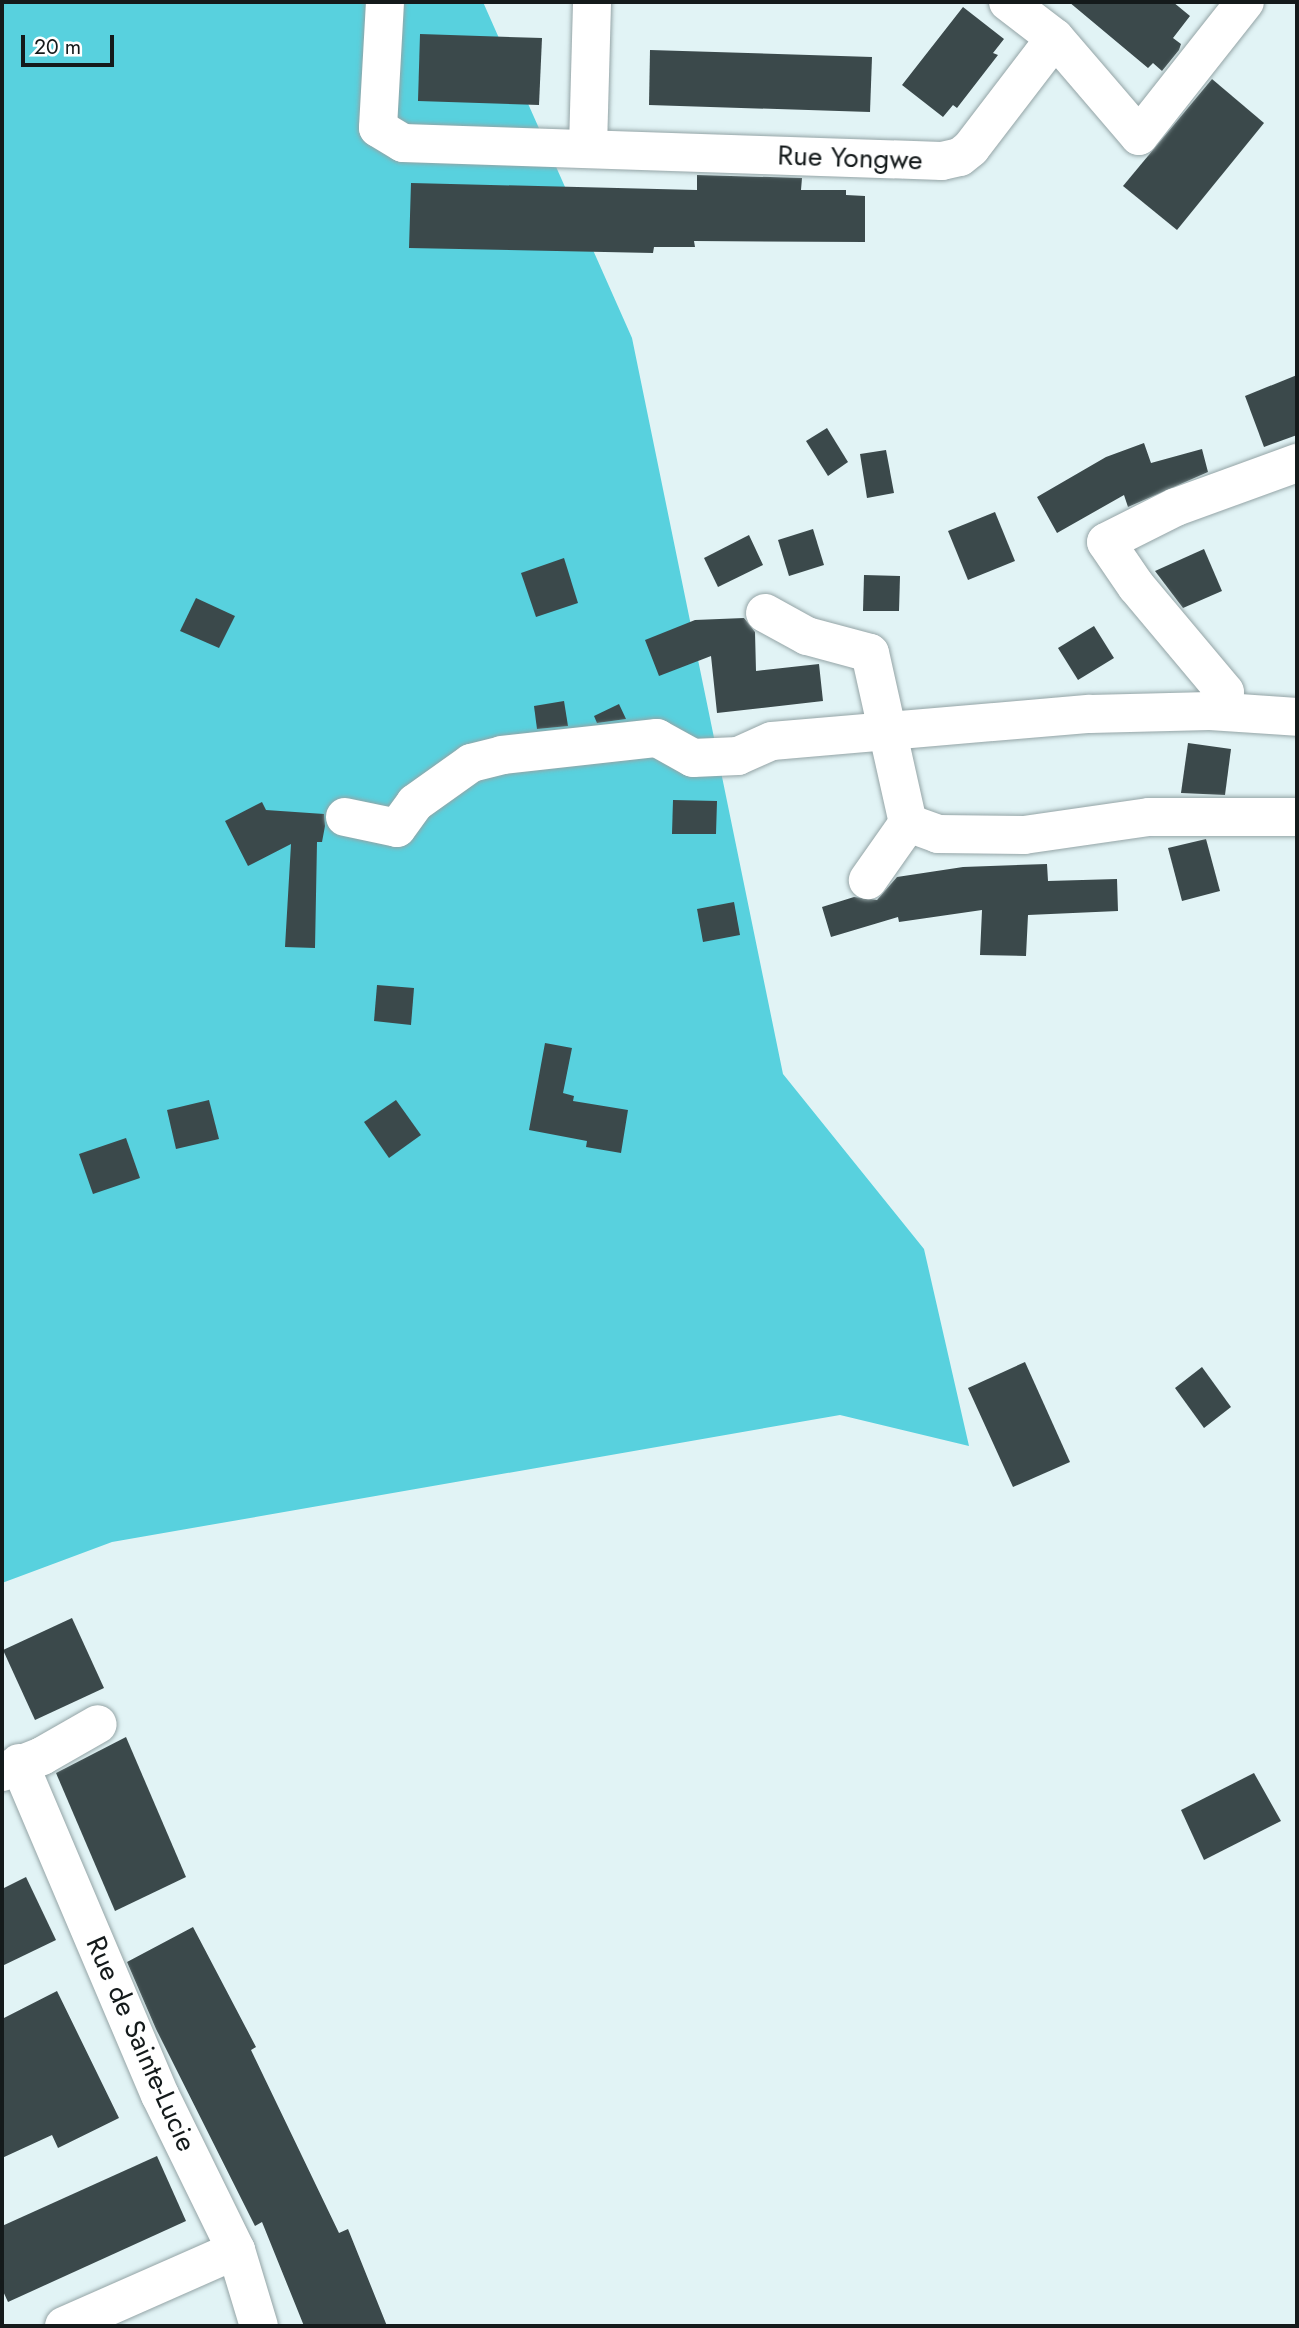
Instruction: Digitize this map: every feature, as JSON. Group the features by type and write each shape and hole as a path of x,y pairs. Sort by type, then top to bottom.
{"street":[{"name":"Rue Yongwe","path":"384,2 378,128 403,143 588,146 922,162 960,158 1055,38"},
{"path":"588,146 592,2"},
{"path":"1008,2 1055,38 1139,136 1244,3"},
{"path":"1210,711 1225,692 1136,586 1106,542 1176,507 1297,463"},
{"path":"765,613 807,636 870,653 885,735 908,823 868,880"},
{"path":"345,817 397,828 415,803 471,764 502,755 657,738 693,758 727,757 772,741 885,735 1090,714 1210,711 1297,717"},
{"path":"908,823 938,834 1024,835 1149,817 1297,817"},
{"path":"11,1768 98,1724"},
{"name":"Rue de Sainte-Lucie","path":"11,1768 160,2095 236,2250 259,2326"},
{"path":"64,2326 236,2250"}],"shaded area":[{"path":"2,2 483,2 632,338 783,1074 924,1249 969,1446 840,1415 112,1542 2,1583"}],"building":[{"path":"1069,2 1173,2 1190,16 1173,38 1181,44 1179,50 1162,71 1153,63 1148,68"},
{"path":"963,7 1004,39 993,53 998,55 957,108 953,105 943,117 902,85"},
{"path":"420,34 542,38 539,105 418,101"},
{"path":"650,50 872,57 870,112 649,105"},
{"path":"1212,79 1264,123 1177,230 1123,186"},
{"path":"697,175 802,178 801,190 846,190 846,195 865,196 865,242 694,241 695,247 654,247 653,253 409,248 411,183 697,190"},
{"path":"1297,375 1297,435 1264,447 1245,396"},
{"path":"827,428 848,462 828,476 806,441"},
{"path":"1144,443 1151,463 1202,449 1208,472 1128,507 1124,495 1057,533 1037,497 1106,457"},
{"path":"886,450 894,493 867,498 860,454"},
{"path":"995,512 1015,561 968,580 948,531"},
{"path":"813,529 824,565 789,576 778,540"},
{"path":"749,535 763,565 718,587 704,558"},
{"path":"1204,549 1222,591 1183,608 1155,571"},
{"path":"564,558 578,603 536,617 521,573"},
{"path":"864,575 900,576 899,611 863,611"},
{"path":"196,598 235,616 219,648 180,631"},
{"path":"744,618 755,632 756,671 819,664 823,701 717,713 711,656 659,676 645,640 695,620"},
{"path":"1094,626 1114,658 1078,680 1058,648"},
{"path":"564,701 568,726 537,729 534,706"},
{"path":"619,704 626,719 597,723 594,716"},
{"path":"1188,743 1231,749 1225,795 1181,793"},
{"path":"673,800 717,801 716,834 672,834"},
{"path":"262,802 266,810 324,814 322,842 317,842 315,948 285,947 291,844 248,866 225,821"},
{"path":"1206,839 1220,891 1182,901 1168,848"},
{"path":"1047,864 1048,881 1117,879 1118,911 1028,915 1026,956 980,955 982,910 899,922 898,917 831,937 822,907 854,897 877,900 897,877 963,867"},
{"path":"734,902 740,935 703,942 697,909"},
{"path":"377,985 414,988 411,1025 374,1021"},
{"path":"545,1043 572,1048 563,1093 574,1096 573,1101 628,1110 621,1153 586,1147 587,1141 529,1130"},
{"path":"209,1100 219,1139 176,1149 167,1110"},
{"path":"396,1100 421,1135 389,1158 364,1122"},
{"path":"126,1138 140,1178 93,1194 79,1154"},
{"path":"1025,1362 1070,1462 1013,1487 968,1388"},
{"path":"1202,1367 1231,1407 1204,1428 1175,1388"},
{"path":"72,1618 104,1688 35,1720 3,1650"},
{"path":"126,1737 186,1877 115,1911 56,1773"},
{"path":"1254,1773 1281,1821 1204,1860 1181,1810"},
{"path":"26,1877 56,1940 2,1966 2,1889"},
{"path":"193,1927 256,2047 251,2050 339,2233 348,2229 387,2326 304,2326 262,2222 255,2226 156,2029 127,1962"},
{"path":"57,1991 119,2118 58,2148 52,2135 2,2158 2,2019"},
{"path":"157,2156 186,2221 8,2302 2,2289 2,2226"}]}
